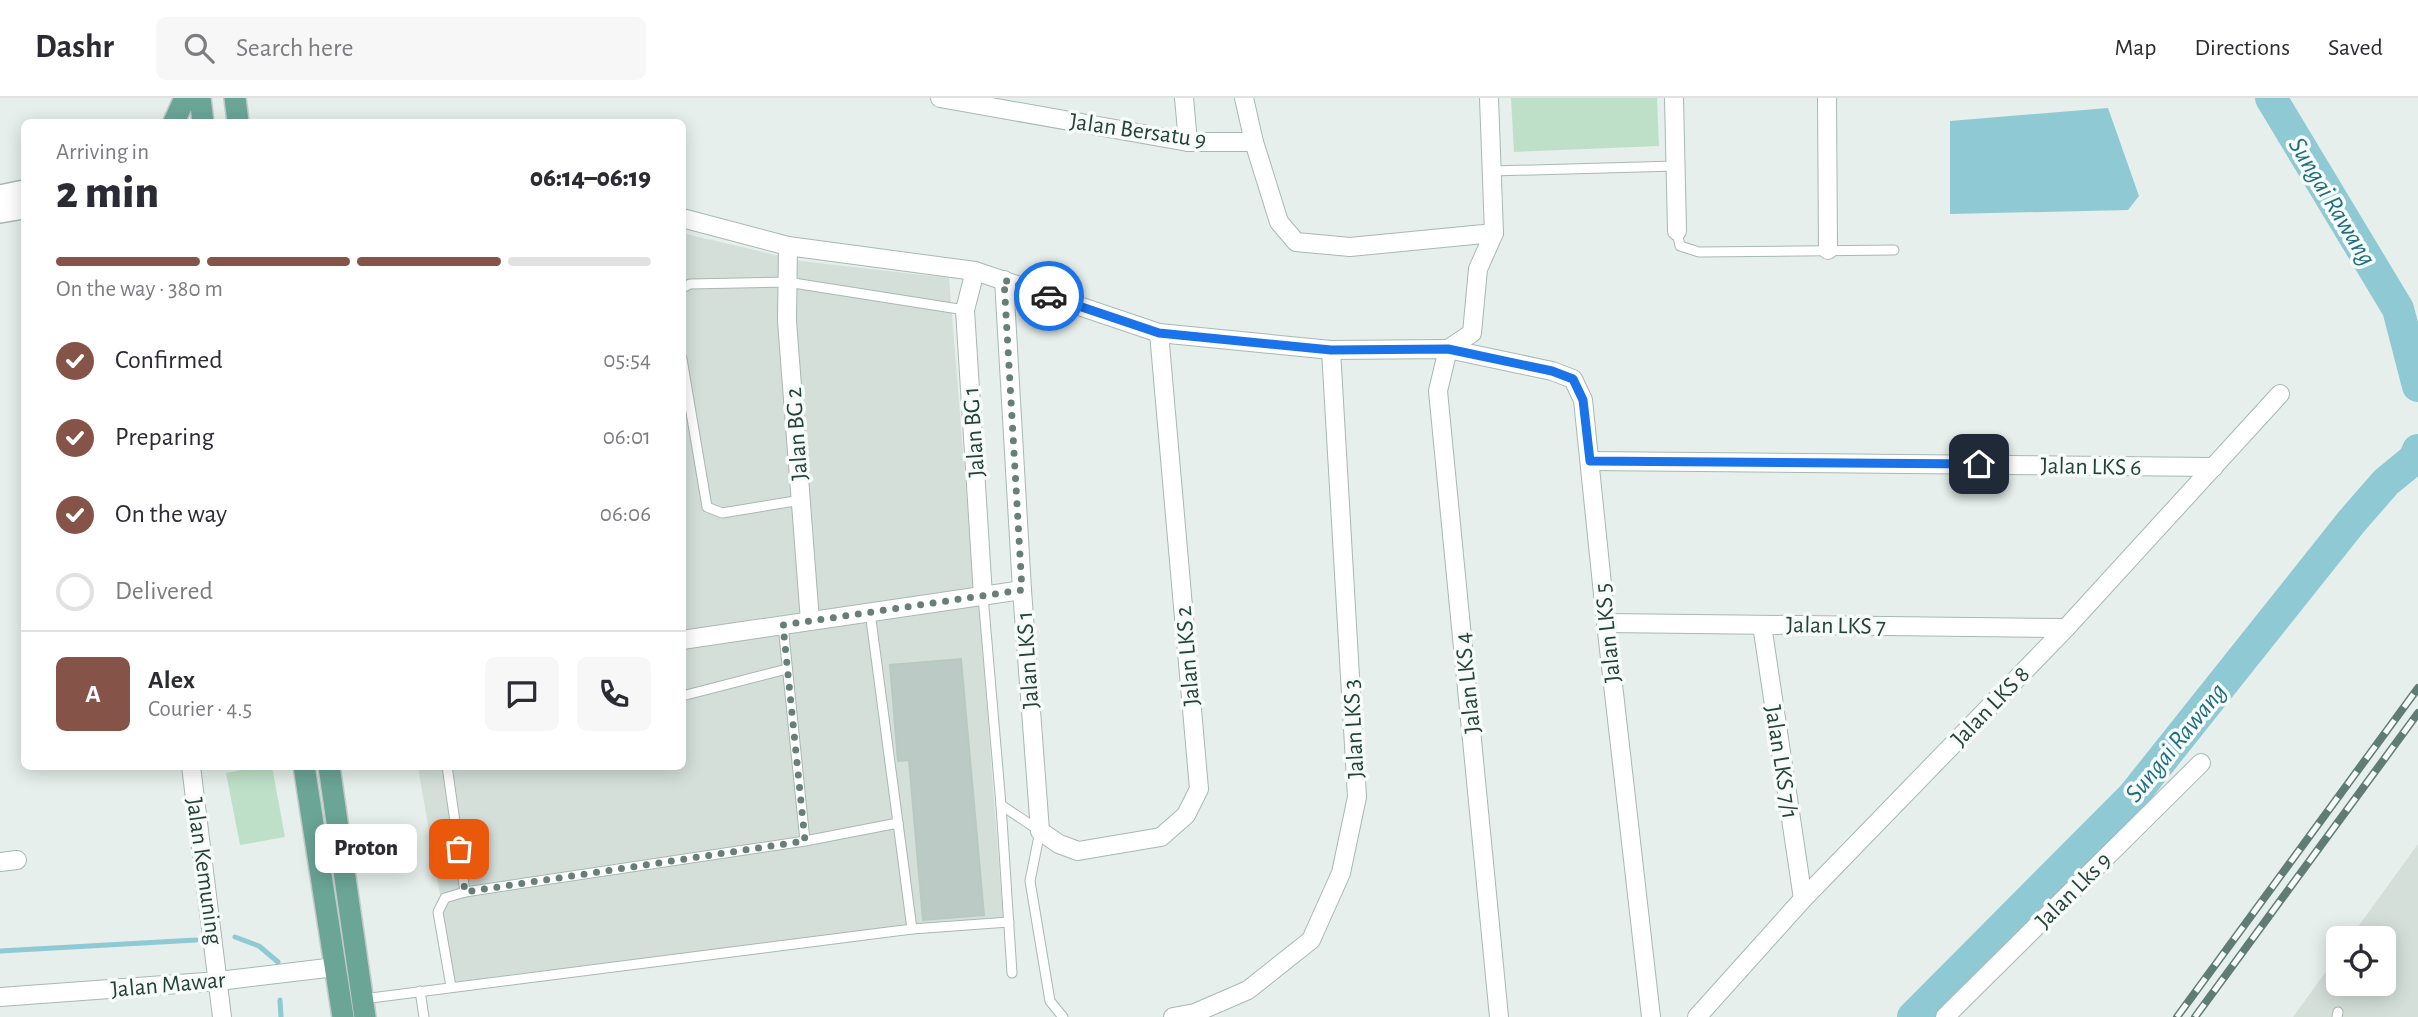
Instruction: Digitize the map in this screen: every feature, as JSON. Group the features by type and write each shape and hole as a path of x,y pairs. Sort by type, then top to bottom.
{"main road":[{"path":"175,119 185,98"},
{"path":"200,98 203,119"},
{"path":"234,98 238,119"},
{"path":"305,770 343,1017"},
{"path":"330,770 364,1008"}],"street":[{"name":"Jalan Bersatu 9","path":"940,98 1024,106 1188,142 1254,142"},
{"path":"1184,98 1188,142"},
{"path":"1244,98 1254,142 1279,222 1296,242 1349,247 1494,233"},
{"path":"686,219 788,246 975,271 1159,333 1331,350 1448,349 1472,333 1478,269 1494,233 1489,98"},
{"path":"1674,98 1677,231"},
{"path":"1827,98 1828,250"},
{"path":"0,196 21,192"},
{"path":"0,212 21,208"},
{"name":"Jalan BG 2","path":"788,246 787,321 810,621"},
{"name":"Jalan BG 1","path":"975,271 965,310 983,596"},
{"name":"Jalan LKS 1","path":"1004,280 1022,590 1040,831"},
{"name":"Jalan LKS 2","path":"1040,831 1059,844 1078,851 1161,837 1186,815 1199,789 1159,333"},
{"name":"Jalan LKS 5","path":"1448,349 1552,371 1573,379 1583,400 1651,1017"},
{"name":"Jalan LKS 4","path":"1448,349 1438,391 1499,1017"},
{"name":"Jalan LKS 3","path":"1173,1017 1195,1013 1248,990 1311,940 1341,873 1357,797 1331,350"},
{"name":"Jalan LKS 8","path":"1697,1017 1803,899 2066,628 2280,394"},
{"name":"Jalan LKS 6","path":"1590,461 2214,467"},
{"path":"686,639 1022,590"},
{"name":"Jalan LKS 7","path":"1606,623 2066,628"},
{"name":"Jalan LKS 7/1","path":"1762,625 1803,899"},
{"name":"Jalan Lks 9","path":"1945,1017 2201,763"},
{"name":"Jalan Kemuning","path":"192,770 222,1017"},
{"name":"Jalan Mawar","path":"0,998 219,981 335,967"}],"lane":[{"path":"1492,171 1676,166"},
{"path":"1677,231 1680,246 1699,251 1894,250"},
{"path":"686,286 788,282 965,310"},
{"path":"686,383 707,507 722,513 801,500"},
{"path":"983,596 1012,973"},
{"path":"870,612 912,929"},
{"path":"783,625 805,841"},
{"path":"686,695 787,669"},
{"path":"448,770 465,892"},
{"path":"1000,806 1040,831 1030,881 1050,1001 1063,1017"},
{"path":"451,987 438,912 445,898 465,892 805,841 898,823"},
{"path":"364,1008 420,991 912,929 1009,922"},
{"path":"420,991 424,1017"}],"shaded area":[{"path":"686,234 801,261 949,278 974,588 686,630"},
{"path":"979,604 1003,917 803,938 455,982 419,770 686,770 686,649"},
{"path":"2418,844 2418,1017 2293,1017 2326,972 2326,996 2396,996 2396,926 2359,926"}],"green space":[{"path":"1511,98 1657,98 1659,146 1514,152"},
{"path":"273,770 285,837 240,845 226,773"}],"water":[{"path":"2108,108 2139,196 2128,210 1950,214 1950,121"}],"building":[{"path":"961,659 984,915 923,920 909,760 898,761 890,665"}],"waterway":[{"name":"Sungai Rawang","path":"2271,98 2398,309 2418,386"},
{"name":"Sungai Rawang","path":"1913,1017 2133,796 2352,521 2386,482 2414,459 2418,450"},
{"path":"235,937 259,946 278,962"},
{"path":"0,951 196,940"},
{"path":"280,1000 281,1017"}],"railway":[{"path":"2177,1017 2418,688"},
{"path":"2195,1017 2418,713"}],"way so far":[{"path":"459,849 465,892 805,841 783,625 1022,590 1004,280 1049,296"}],"place":[{"name":"Proton","path":"459,849"}],"route":[{"path":"1049,296 1159,333 1331,350 1448,349 1552,371 1573,379 1583,400 1590,461 1979,464"}]}
